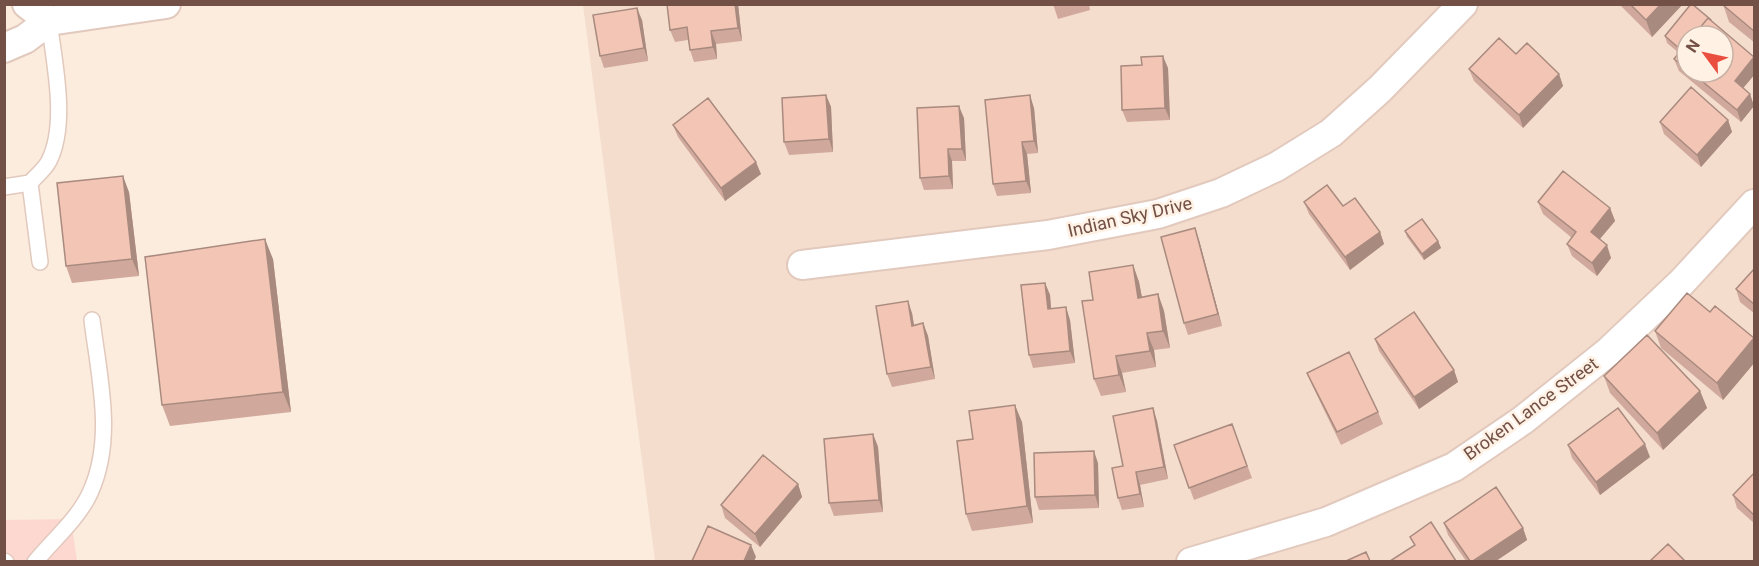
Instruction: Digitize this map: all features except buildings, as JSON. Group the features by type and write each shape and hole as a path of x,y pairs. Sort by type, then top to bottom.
{"street":[{"path":"4,48 25,39 38,13 166,4"},
{"name":"Indian Sky Drive","path":"802,265 1048,235 1158,214 1221,193 1276,167 1331,132 1380,89 1463,4"},
{"name":"Broken Lance Street","path":"1191,561 1326,522 1454,466 1523,420 1608,352 1682,282 1755,204"}],"lane":[{"path":"4,187 30,183 48,162 57,133 59,108 38,13"},
{"path":"30,183 40,262"},
{"path":"35,561 75,516 90,494 101,458 105,419 92,320"}],"shaded area":[{"path":"583,5 1754,5 1754,561 655,561"},
{"path":"71,519 77,561 5,561 4,520"}]}
